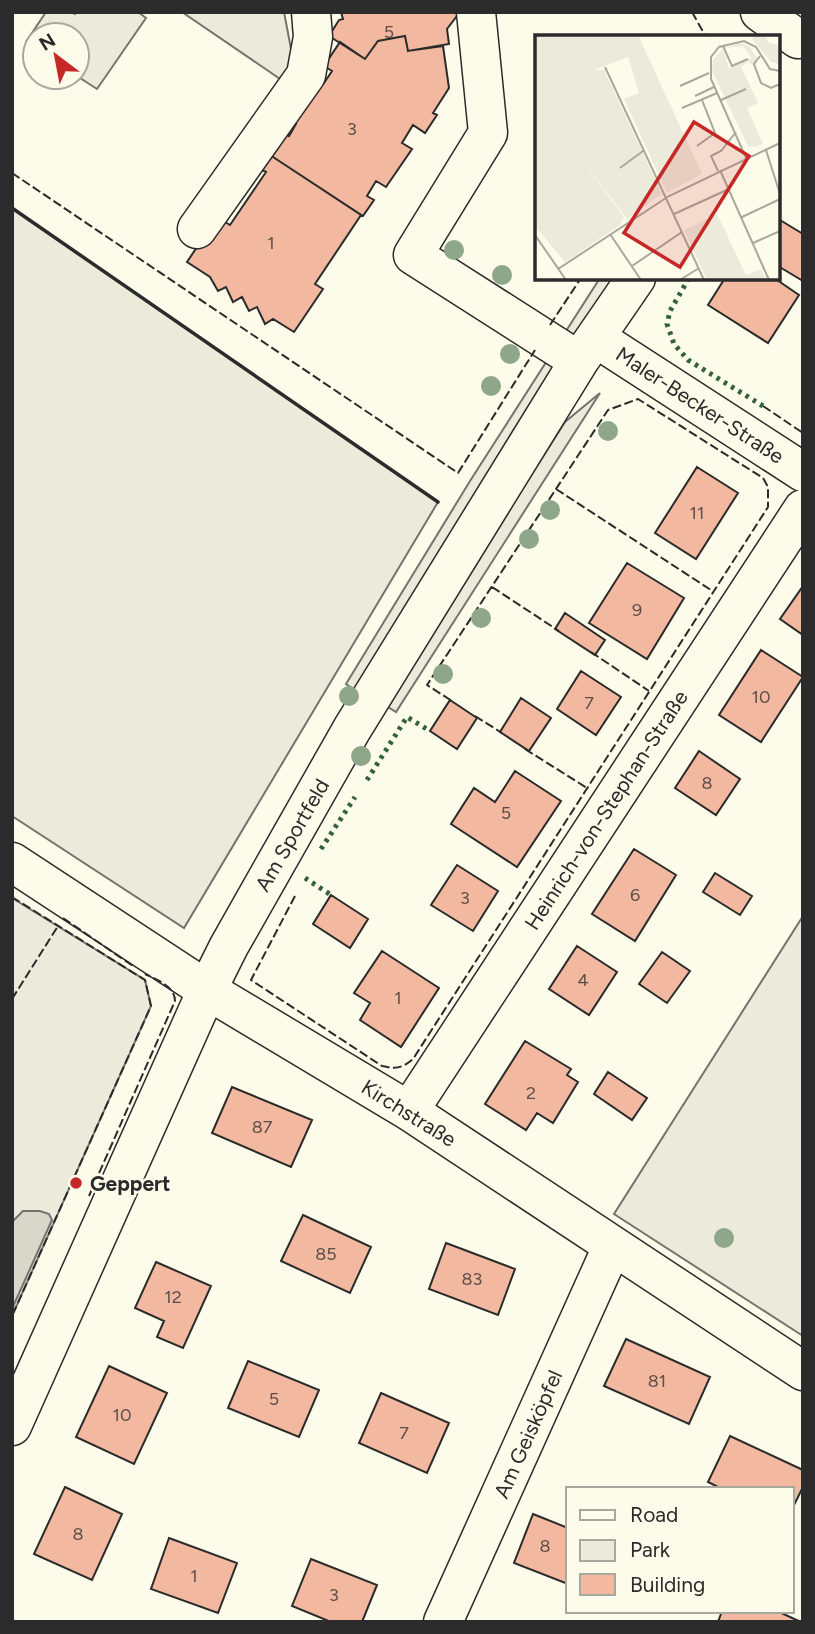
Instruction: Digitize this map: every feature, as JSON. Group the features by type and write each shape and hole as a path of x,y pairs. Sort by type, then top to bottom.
{"street":[{"path":"197,229 306,75 313,37 311,12"},
{"name":"Maler-Becker-Straße","path":"476,12 488,133 413,255 588,349 803,472"},
{"path":"760,12 793,46"},
{"name":"Am Sportfeld","path":"12,1426 206,990 229,946 352,729 588,349 635,280"},
{"name":"Heinrich-von-Stephan-Straße","path":"409,1111 803,509"},
{"name":"Kirchstraße","path":"12,862 206,990 409,1111 803,1371"},
{"name":"Am Geisköpfel","path":"443,1622 612,1247"}],"green space":[{"path":"46,12 138,12 146,18 97,89 91,85 91,21 40,21"},
{"path":"182,12 284,12 296,75 289,85"},
{"path":"12,208 438,502 184,928 12,816"},
{"path":"12,898 145,980 151,1006 12,1316"},
{"path":"803,916 803,1336 614,1214"}],"shaded area":[{"path":"599,280 615,280 358,692 346,684 470,481"},
{"path":"600,393 396,712 385,705 565,422"},
{"path":"23,1211 40,1211 49,1214 52,1220 12,1309 12,1222"}],"building":[{"path":"341,12 460,12 447,29 449,44 408,51 405,36 378,41 365,59 329,36 339,20 343,19"},
{"path":"405,36 408,51 443,46 449,88 433,113 437,115 425,133 413,125 402,143 412,149 386,187 376,181 367,196 374,200 363,216 270,155 284,133 289,136 296,124 292,122 320,79 324,83 332,71 324,66 340,42 365,59 378,41"},
{"path":"270,155 361,215 315,284 323,289 294,332 273,319 265,324 257,307 249,311 242,297 233,302 226,287 218,291 210,277 187,262 217,217 230,225 266,172 260,169"},
{"path":"780,220 803,234 803,281 780,267"},
{"path":"724,280 777,280 799,295 768,343 708,305"},
{"path":"697,467 738,493 696,559 655,533"},
{"path":"627,563 684,598 647,659 589,623"},
{"path":"803,586 803,635 780,619"},
{"path":"565,613 605,640 595,655 555,629"},
{"path":"761,650 803,677 761,742 719,715"},
{"path":"581,671 621,697 596,735 557,709"},
{"path":"521,698 551,718 529,751 500,732"},
{"path":"450,700 477,718 457,749 430,731"},
{"path":"699,751 740,779 716,815 675,788"},
{"path":"515,771 561,801 517,867 451,824 474,788 495,802"},
{"path":"634,849 676,875 635,941 592,914"},
{"path":"457,865 498,891 473,931 431,905"},
{"path":"715,873 752,896 740,915 703,892"},
{"path":"331,895 368,919 350,948 313,924"},
{"path":"577,946 617,972 589,1015 549,989"},
{"path":"382,951 439,988 401,1047 360,1020 370,1003 354,993"},
{"path":"662,952 690,971 667,1003 639,984"},
{"path":"525,1041 571,1069 567,1075 578,1082 553,1123 537,1113 526,1130 485,1104"},
{"path":"608,1072 647,1098 632,1120 594,1094"},
{"path":"232,1087 312,1120 291,1167 212,1133"},
{"path":"303,1215 371,1247 350,1293 281,1261"},
{"path":"446,1243 515,1269 498,1315 429,1289"},
{"path":"156,1262 211,1286 183,1348 157,1337 164,1321 135,1308"},
{"path":"626,1339 710,1377 689,1424 604,1386"},
{"path":"248,1361 319,1390 299,1437 228,1408"},
{"path":"109,1366 167,1393 134,1464 76,1437"},
{"path":"381,1393 449,1423 427,1473 359,1443"},
{"path":"730,1436 803,1470 803,1487 794,1505 794,1487 718,1487 708,1482"},
{"path":"65,1487 122,1514 92,1580 34,1554"},
{"path":"533,1514 566,1527 566,1583 514,1563"},
{"path":"169,1538 237,1563 218,1613 151,1589"},
{"path":"311,1559 377,1585 362,1622 331,1622 292,1606"},
{"path":"721,1613 781,1613 801,1622 718,1622"}],"hedge":[{"path":"688,280 670,311 667,324 674,344 688,360 763,406"},
{"path":"367,780 407,717 430,731"},
{"path":"321,849 355,797"},
{"path":"305,878 331,895"}],"fence":[{"path":"692,12 705,35"},
{"path":"12,173 458,473 535,350"},
{"path":"550,325 580,280"},
{"path":"295,896 251,980 382,1066 398,1067 409,1062 768,507 768,487 763,478 638,399 608,410 427,685 452,701"},
{"path":"763,406 803,433"},
{"path":"556,489 714,592"},
{"path":"492,587 559,631"},
{"path":"591,652 649,691"},
{"path":"475,716 502,733"},
{"path":"525,749 587,788"},
{"path":"12,897 145,980 151,1006 12,1316"},
{"path":"63,918 133,966"},
{"path":"12,999 58,926"},
{"path":"89,1196 175,1001 169,987 145,974"}],"wall":[{"path":"12,208 438,502"}],"place":[{"name":"Geppert","path":"76,1183"}]}
